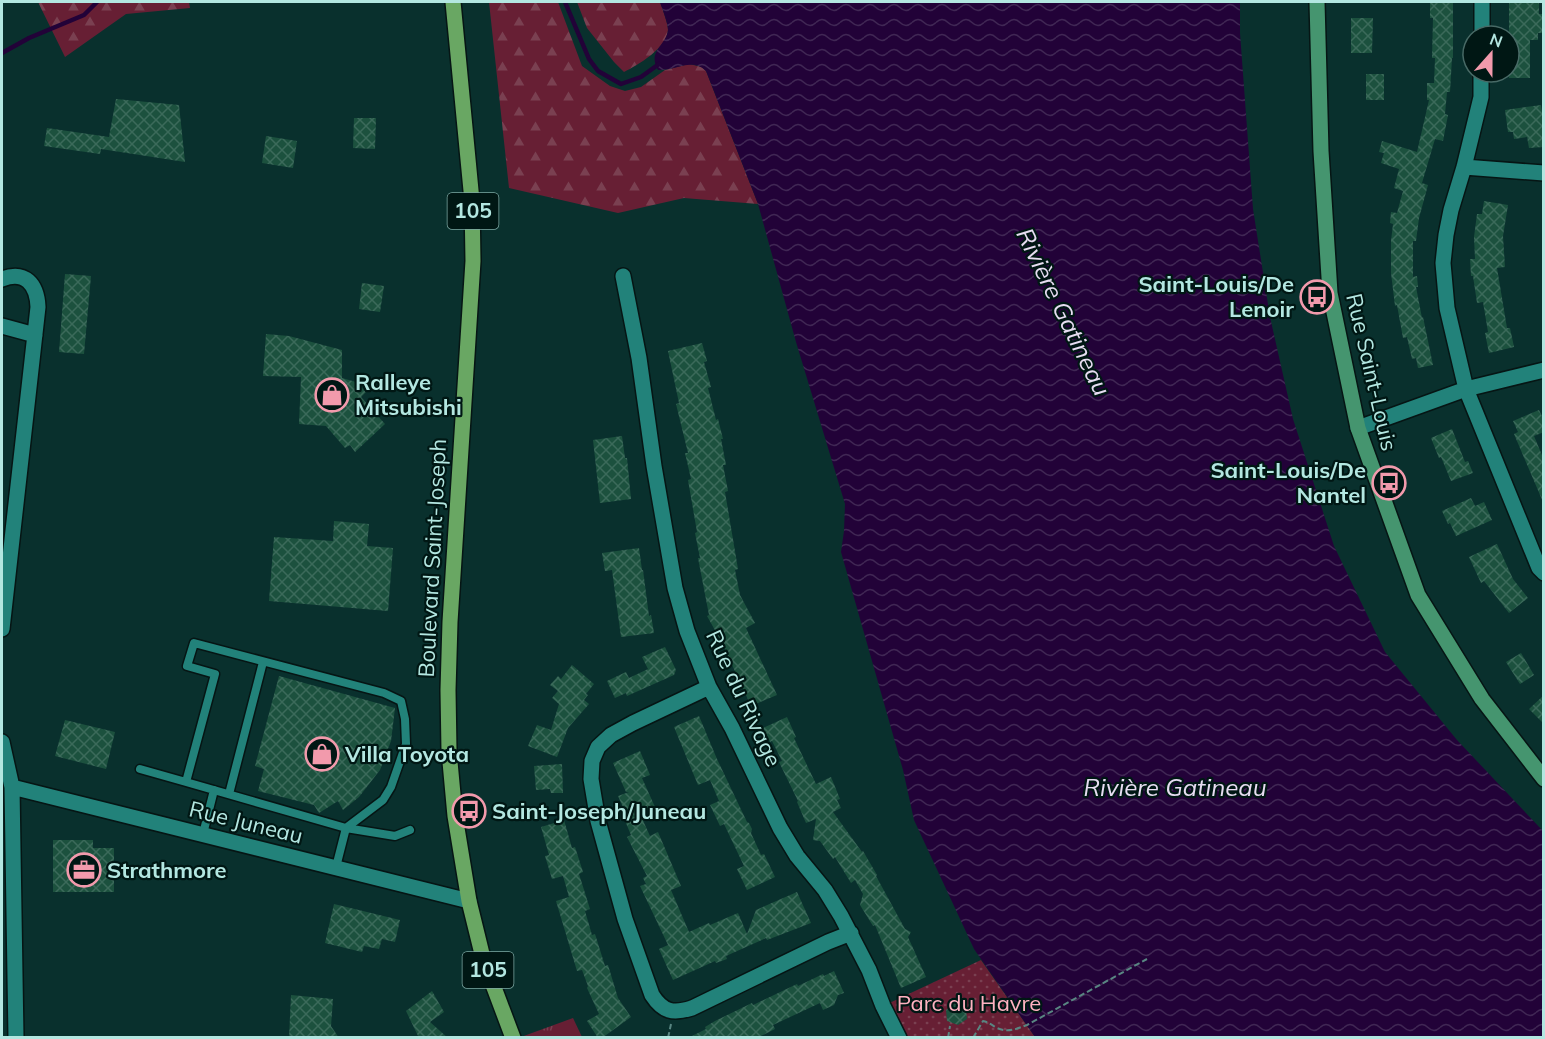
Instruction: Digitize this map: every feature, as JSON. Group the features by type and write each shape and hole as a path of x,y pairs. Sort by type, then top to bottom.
{"main road":[{"name":"Boulevard Saint-Joseph","path":"453,2 472,191 473,261 450,622 448,723 451,781 469,901 483,958 513,1038"},
{"name":"Rue Saint-Louis","path":"1317,2 1321,151 1330,293 1358,428 1418,595 1482,699 1544,779"}],"street":[{"path":"1482,2 1482,24"},
{"path":"1481,84 1481,97 1451,210 1443,263 1447,308 1466,389 1539,568 1544,573"},
{"path":"1464,167 1544,173"},
{"path":"2,279 14,276 23,278 30,282 38,297 2,629"},
{"name":"Rue du Rivage","path":"623,276 639,358 654,466 675,588 687,631 709,687 732,728 780,828 790,847 825,890 851,933 899,1038"},
{"path":"2,326 35,335"},
{"path":"1358,428 1466,389 1544,370"},
{"path":"709,687 611,735 598,747 592,761 591,779 598,820 625,919 648,987 657,1003 673,1012 692,1008 851,933"},
{"path":"2,742 12,787 16,1038"},
{"name":"Rue Juneau","path":"12,787 469,901"}],"lane":[{"path":"186,782 215,674 187,666 194,643 384,693 401,701 405,719 406,744 391,788 383,800 346,828 336,867"},
{"path":"229,794 263,662"},
{"path":"140,769 346,828 395,836 410,830"},
{"path":"203,834 214,790"}],"path":[{"path":"973,1038 983,1021 1010,1031 1027,1025 1147,959"},
{"path":"948,1038 950,1026"}],"green space":[{"path":"38,2 189,2 190,8 126,14 65,57"},
{"path":"489,2 558,2 582,66 610,86 625,91 641,87 665,70 689,64 702,67 706,71 758,204 684,198 618,213 509,188"},
{"path":"577,2 660,2 668,27 666,37 651,55 624,72 587,28"},
{"name":"Parc du Havre","path":"981,960 1035,1037 899,1037 883,1006"},
{"path":"573,1018 582,1037 521,1037"}],"water":[{"name":"Rivière Gatineau","path":"660,2 1240,2 1240,33 1253,209 1270,317 1293,419 1334,546 1385,652 1457,740 1543,831 1543,1037 1035,1037 974,949 914,820 903,770 841,552 845,504 796,342 758,204 706,71 695,65 658,70 655,63 656,53 667,36 668,30"}],"building":[{"path":"1430,2 1453,2 1453,58 1450,92 1447,92 1445,114 1448,115 1443,141 1435,139 1422,183 1428,185 1419,218 1416,241 1413,241 1413,277 1417,276 1418,287 1416,287 1433,365 1418,368 1416,358 1412,359 1407,337 1403,338 1397,305 1395,306 1391,273 1393,224 1390,223 1391,212 1397,213 1403,191 1394,188 1399,169 1381,163 1384,153 1379,152 1382,141 1417,152 1429,100 1427,100 1427,83 1434,83 1435,58 1432,58 1433,18 1430,18"},
{"path":"1509,2 1539,2 1539,14 1544,14 1543,33 1538,33 1538,40 1530,40 1530,78 1521,78 1521,24 1509,24"},
{"path":"1351,18 1373,18 1372,53 1351,53"},
{"path":"1366,74 1384,74 1384,100 1366,100"},
{"path":"116,99 179,105 185,162 101,149 100,154 44,146 47,128 109,137"},
{"path":"1541,105 1544,147 1529,148 1527,137 1514,139 1513,132 1508,132 1505,110"},
{"path":"354,118 376,118 375,149 353,148"},
{"path":"266,136 297,141 293,168 262,163"},
{"path":"1484,201 1508,205 1503,236 1505,267 1497,268 1507,328 1510,328 1514,347 1489,353 1483,302 1477,303 1470,259 1475,259 1474,237 1477,214 1482,214"},
{"path":"65,274 91,276 84,354 59,352"},
{"path":"362,283 384,286 380,312 359,309"},
{"name":"Ralleye Mitsubishi","path":"266,334 289,336 342,350 342,378 356,382 366,392 361,397 385,424 355,452 350,445 345,448 326,426 299,424 301,377 263,376"},
{"path":"702,343 707,361 704,362 711,387 708,388 723,439 721,439 726,465 723,465 728,491 725,492 738,569 735,570 740,595 755,623 746,628 777,695 751,706 707,616 709,615 698,558 700,558 695,533 697,532 688,480 691,479 685,453 688,453 676,404 679,403 668,351"},
{"path":"1539,410 1544,420 1544,432 1534,436 1544,460 1543,502 1514,434 1518,432 1513,421"},
{"path":"1452,429 1465,462 1468,461 1473,473 1451,481 1431,438"},
{"path":"622,436 625,458 627,458 631,499 600,503 593,440"},
{"path":"1471,498 1475,506 1484,502 1492,520 1456,536 1442,511"},
{"path":"334,521 369,524 367,546 393,548 388,611 269,601 274,537 333,541"},
{"path":"1497,544 1513,579 1528,598 1509,613 1484,581 1481,583 1469,557"},
{"path":"639,548 649,616 651,615 654,633 621,637 612,570 605,571 602,553"},
{"path":"665,647 676,670 674,675 627,696 626,693 615,698 607,681 626,672 629,678 648,669 642,657"},
{"path":"1521,653 1534,675 1520,684 1506,662"},
{"path":"572,665 594,684 584,700 589,704 568,728 557,757 528,746 537,725 551,730 559,704 552,698 558,691 550,685 558,676 561,679"},
{"name":"Villa Toyota","path":"279,676 395,708 391,741 380,770 359,797 343,810 338,801 319,813 314,805 258,791 264,769 255,766"},
{"path":"1544,695 1544,724 1529,709"},
{"path":"699,716 717,759 752,829 751,833 761,855 764,854 775,877 747,890 737,869 744,866 724,824 720,826 710,805 719,801 710,780 698,785 674,727"},
{"path":"787,717 796,737 794,738 816,784 831,777 840,799 837,800 841,808 833,812 863,851 905,929 911,932 908,937 926,977 901,988 875,925 873,926 860,905 863,894 855,880 851,883 835,857 833,859 820,841 813,840 816,819 806,823 779,762 782,761 763,728"},
{"path":"65,720 115,732 106,769 55,756"},
{"path":"640,751 650,775 642,778 655,807 640,814 650,836 658,832 681,886 671,890 689,932 738,913 747,934 756,910 797,892 811,923 767,940 766,938 726,956 727,959 716,963 715,961 673,980 659,949 668,945 640,886 646,884 643,878 647,876 627,837 631,835 620,809 623,807 618,796 629,792 626,792 613,763"},
{"path":"562,764 563,793 551,793 550,789 536,790 534,766"},
{"path":"564,820 572,848 575,847 583,872 579,874 590,909 585,911 592,935 595,934 605,966 608,965 618,998 631,1017 602,1038 598,1038 587,1021 599,1014 587,988 582,970 577,971 556,901 569,897 563,876 552,879 545,856 549,855 541,827"},
{"name":"Strathmore","path":"53,840 93,840 93,848 114,848 114,892 53,892"},
{"path":"334,904 400,920 395,942 382,939 379,949 364,946 362,952 325,943"},
{"path":"834,971 844,993 838,995 834,1005 823,1010 820,1003 773,1025 775,1029 757,1038 688,1038 706,1029 705,1027 715,1021 752,1003 753,1005 797,984 798,986"},
{"path":"432,991 444,1012 430,1022 448,1038 419,1038 406,1011"},
{"path":"291,995 333,999 331,1026 339,1038 289,1038"},
{"path":"955,1003 966,1008 967,1019 958,1025 947,1021 946,1010"}],"waterway":[{"path":"2,53 29,38 84,15 97,2"},
{"path":"565,2 589,59 598,71 621,84 641,77 659,64"}],"place":[{"name":"Saint-Louis/De Lenoir","path":"1317,297"},
{"name":"Ralleye Mitsubishi","path":"332,395"},
{"name":"Saint-Louis/De Nantel","path":"1389,483"},
{"name":"Villa Toyota","path":"322,754"},
{"name":"Saint-Joseph/Juneau","path":"469,811"},
{"name":"Strathmore","path":"84,870"}]}
